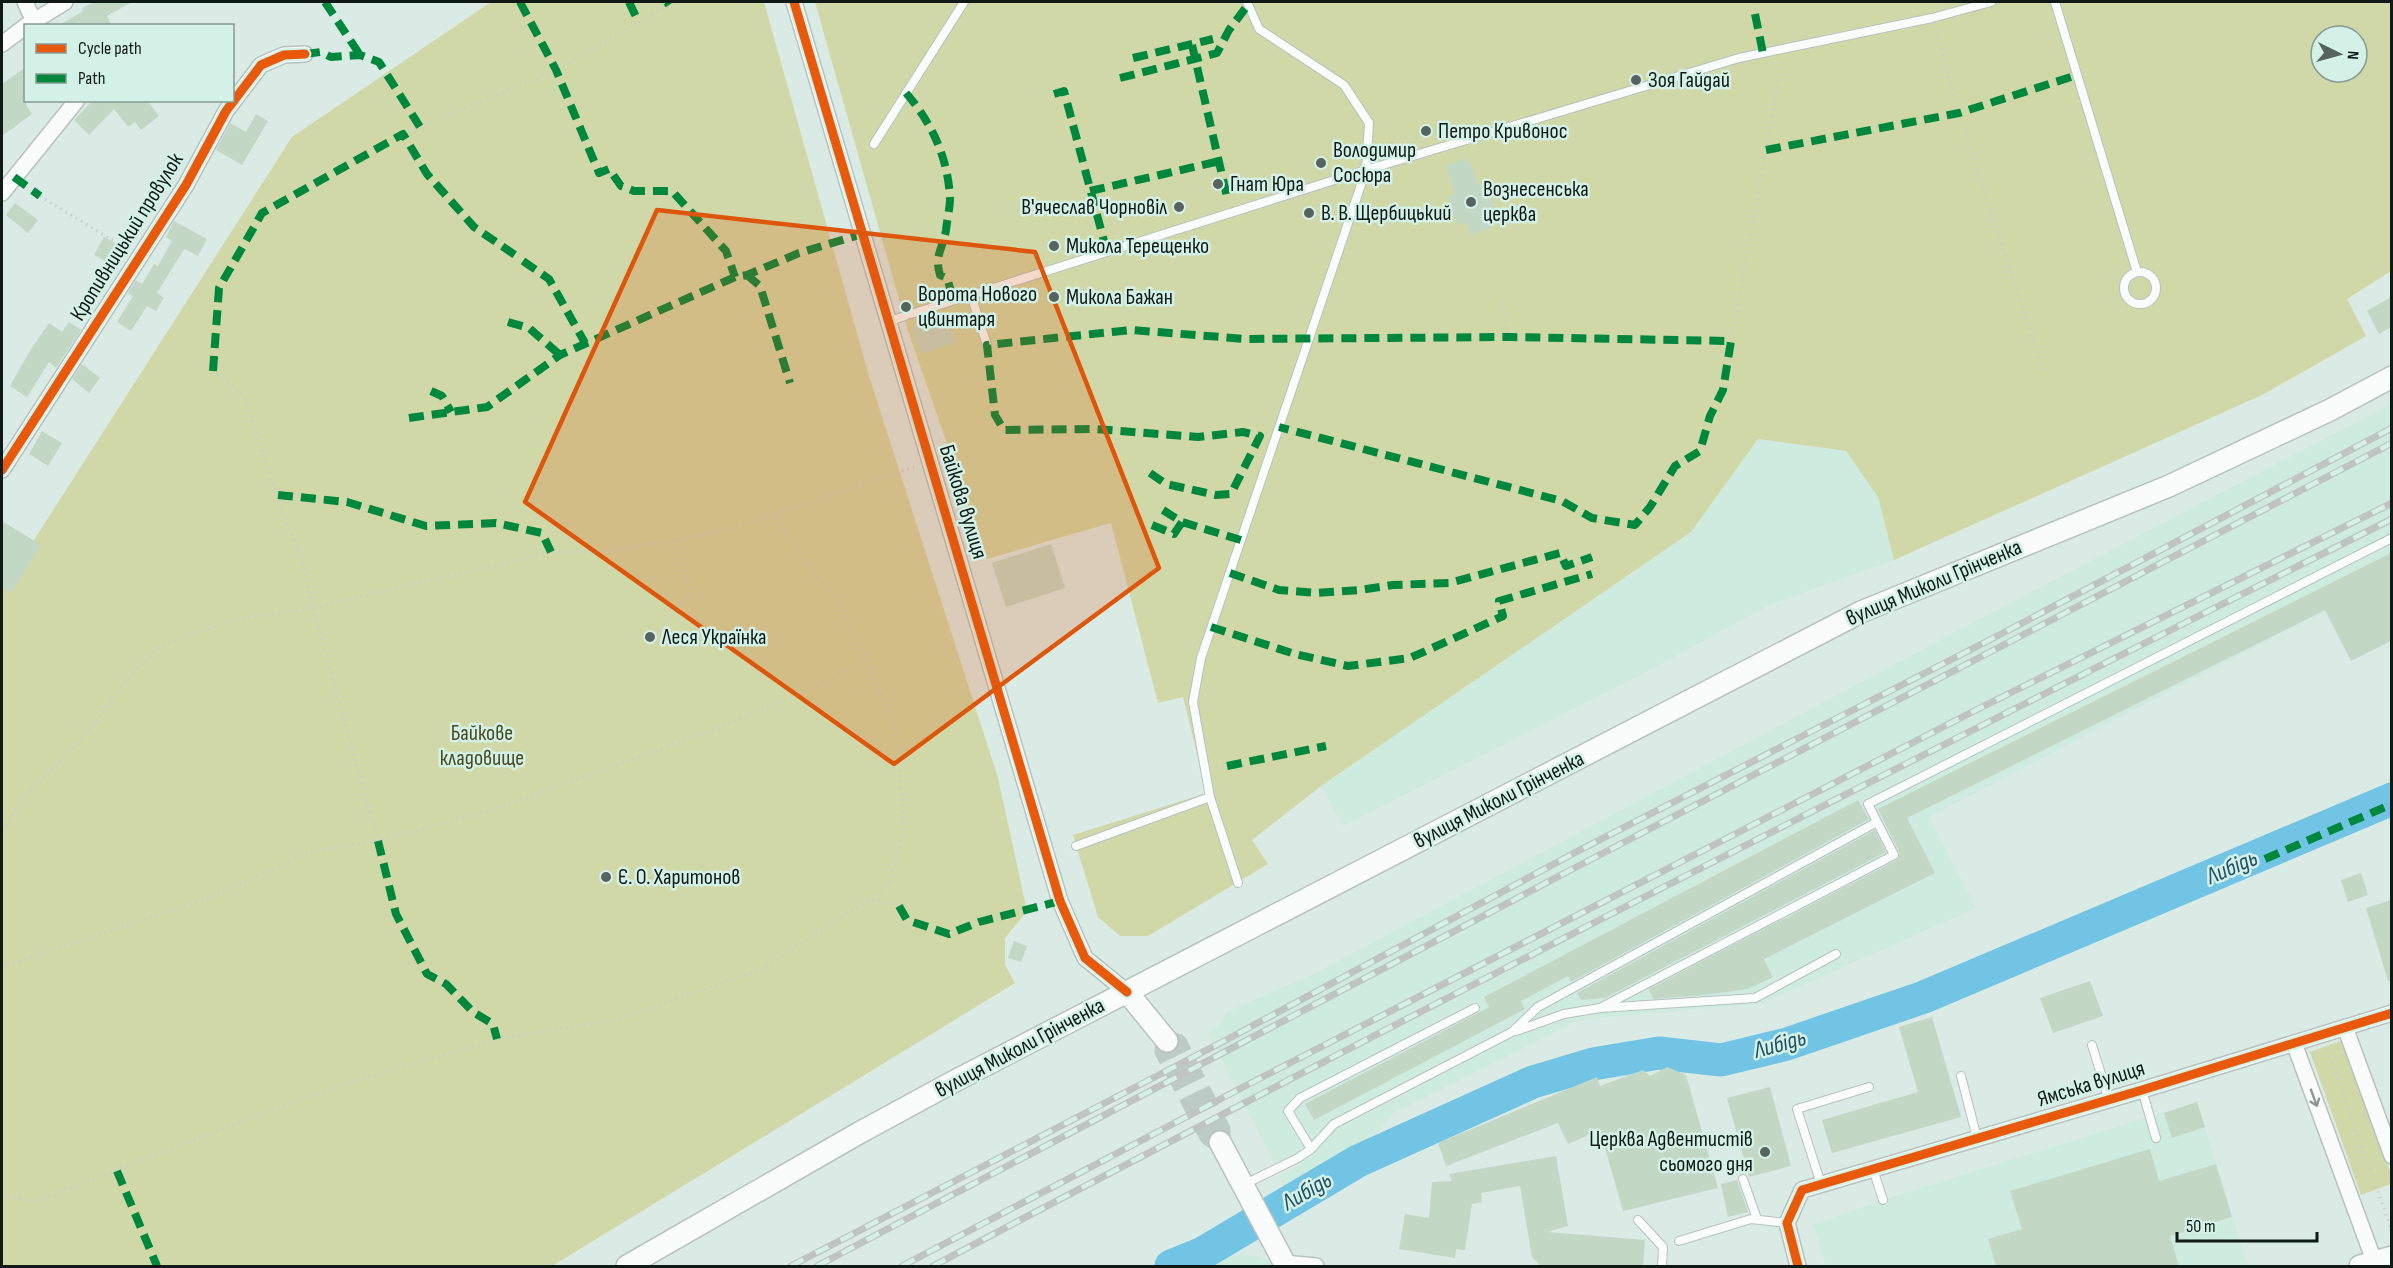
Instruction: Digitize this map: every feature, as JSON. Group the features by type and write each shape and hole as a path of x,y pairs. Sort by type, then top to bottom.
{"main road":[{"name":"вулиця Миколи Грінченка","path":"627,1266 859,1133 1861,612 2169,486 2330,410 2391,376"},
{"name":"Байкова вулиця","path":"1127,992 1167,1041"},
{"path":"1220,1142 1285,1265"}],"street":[{"path":"25,2 30,24 65,2"},
{"name":"Байкова вулиця","path":"794,2 1060,901 1085,958 1127,992"},
{"path":"2,44 24,28"},
{"name":"Кропивницький провулок","path":"234,100 261,65 284,55 305,54"},
{"path":"2,193 75,102"},
{"name":"Кропивницький провулок","path":"2,470 186,185 233,102"},
{"name":"Ямська вулиця","path":"1787,1223 1802,1190 2109,1100 2391,1013"},
{"path":"2345,1027 2391,1156"},
{"path":"2294,1043 2376,1263"},
{"path":"1787,1223 1798,1266"},
{"path":"1285,1265 1316,1266"}],"lane":[{"path":"874,144 964,2"},
{"path":"1238,883 1210,797 1193,702 1201,658 1366,170 1369,123 1344,85 1259,29 1247,2"},
{"path":"887,322 1366,170 1738,58 1932,18 1991,2"},
{"path":"2055,2 2137,272"},
{"path":"2137,272 2147,273 2156,285 2152,298 2139,304 2127,298 2124,290 2128,277 2137,272"},
{"path":"971,295 987,345"},
{"path":"1600,1008 1894,855 1868,804 2391,538"},
{"path":"1076,846 1210,797"},
{"path":"1512,1032 1538,1007 1877,822"},
{"path":"1244,1186 1298,1158 1311,1149 1334,1124 1512,1032 1564,1014 1600,1008 1755,998 1836,954"},
{"path":"1311,1149 1288,1111 1300,1098 1475,1008"},
{"path":"2092,1045 2109,1100"},
{"path":"1961,1077 1977,1138"},
{"path":"1821,1184 1797,1109 1869,1087"},
{"path":"2142,1090 2156,1138"},
{"path":"1873,1169 1883,1200"},
{"path":"1743,1179 1757,1219"},
{"path":"1678,1241 1757,1219 1787,1223"},
{"path":"1638,1220 1663,1247 1662,1266"}],"path":[{"path":"403,134 556,70 675,2"},
{"path":"1753,2 1755,14"},
{"path":"1932,18 1959,114 2044,373"},
{"path":"1731,341 1785,48"},
{"path":"40,196 140,258"},
{"path":"518,257 523,261"},
{"path":"1503,302 1509,337"},
{"path":"213,371 243,395 284,516 301,555 313,608 378,841"},
{"path":"2,830 21,802 92,727 132,673 159,648 189,634 238,619 313,608 551,552 601,552 706,535 930,461"},
{"path":"2,1195 34,1202 261,1114 361,1079 497,1039 620,1019 765,968 834,921 873,900 890,881 904,830 896,732 843,607 807,564 774,514"},
{"path":"650,637 658,635 691,590 675,540"},
{"path":"2,967 209,898 311,852 378,841 507,805 632,760 814,688 866,658"},
{"path":"873,900 899,906"},
{"path":"2321,1035 2391,1231"}],"highlighted area":[{"path":"657,210 1035,252 1159,568 894,764 525,502"}],"shaded area":[{"path":"2391,404 2391,580 2291,628 1929,817 1976,908 1762,1003 1579,1020 1394,1113 1375,1135 1332,1157 1296,1186 1285,1188 1279,1177 1302,1164 1295,1153 1275,1164 1208,1034 1217,1028 1227,1012 1312,975 1978,620"},
{"path":"1758,439 1846,451 1878,497 1894,560 1769,605 1648,671 1343,826 1321,786 1691,532"},
{"path":"2197,1102 2248,1266 1826,1266 1813,1225 1883,1200"},
{"path":"1209,1253 1256,1256 1284,1263 1286,1266 1179,1266"}],"green space":[{"name":"Байкове кладовище","path":"491,2 764,2 869,376 998,778 1027,911 1005,938 1005,965 1015,983 552,1266 2,1266 2,590 292,137"},
{"path":"815,2 2391,2 2391,271 2347,299 2366,336 2262,395 1894,560 1878,497 1846,451 1758,439 1691,532 1321,786 1252,840 1268,864 1148,936 1120,936 1098,917 1073,835 1207,793 1183,697 1158,703 1111,523 987,559 908,331"},
{"path":"2343,1040 2391,1175 2391,1184 2361,1195 2310,1052"}],"building":[{"path":"94,2 132,2 107,16 111,24 61,24 83,11 82,8"},
{"path":"24,68 24,102 32,114 2,136 2,84"},
{"path":"91,102 148,102 159,116 141,130 135,122 128,127 114,109 89,135 74,120"},
{"path":"256,114 268,121 242,165 216,150 230,123 246,132"},
{"name":"Вознесенська церква","path":"1468,158 1478,184 1485,182 1495,209 1487,212 1493,227 1470,235 1466,222 1458,225 1447,196 1455,193 1445,166"},
{"path":"15,203 38,220 28,233 6,215"},
{"path":"174,221 207,239 198,256 184,249 157,293 164,298 156,311 147,306 131,331 117,322 133,296 128,293 136,280 142,284 154,264 158,266 172,241 166,237"},
{"path":"104,237 122,247 112,265 94,255"},
{"path":"2391,297 2391,327 2379,334 2367,311"},
{"path":"947,316 956,342 921,354 911,327"},
{"path":"69,322 81,330 56,368 49,362 27,397 10,386 49,323 62,332"},
{"path":"82,364 100,378 89,393 72,379"},
{"path":"42,431 62,443 48,466 29,454"},
{"path":"2,521 41,545 11,593 2,587"},
{"path":"1051,544 1065,588 1006,607 992,563"},
{"path":"2391,553 2391,641 2351,661 2325,610 1907,818 1935,873 1764,959 1773,977 1748,989 1653,999 1649,989 1897,860 1899,852 1878,809"},
{"path":"1858,800 1869,819 1571,982 1568,976 1521,1001 1525,1009 1314,1120 1305,1104 1489,1007 1484,997"},
{"path":"1875,830 1886,852 1605,998 1581,1000 1577,993"},
{"path":"2361,873 2368,895 2348,902 2341,880"},
{"path":"2391,900 2391,980 2388,981 2366,908"},
{"path":"1014,941 1027,946 1021,962 1008,958"},
{"path":"2090,981 2103,1016 2053,1033 2040,998"},
{"path":"1932,1017 1961,1117 1832,1153 1822,1120 1918,1092 1899,1027"},
{"path":"1667,1067 1686,1075 1718,1188 1623,1211 1600,1130 1568,1144 1558,1123 1446,1166 1438,1143 1597,1077 1600,1086 1643,1070 1650,1076"},
{"path":"1770,1087 1791,1166 1749,1177 1727,1098"},
{"path":"2197,1102 2205,1127 2172,1138 2164,1113"},
{"path":"2150,1149 2159,1181 2216,1164 2232,1217 2170,1236 2179,1266 1996,1266 1988,1239 2022,1229 2010,1191"},
{"path":"1556,1156 1568,1226 1547,1232 1645,1240 1643,1266 1541,1266 1532,1257 1520,1186 1481,1193 1482,1202 1472,1204 1465,1250 1456,1249 1455,1258 1399,1249 1405,1214 1429,1218 1432,1182 1452,1181 1449,1174"},
{"path":"1737,1180 1748,1212 1728,1217 1721,1184"}],"waterway":[{"name":"Либідь","path":"1171,1266 1203,1253 1358,1161 1533,1082 1593,1064 1659,1053 1721,1060 1787,1044 1924,997 2392,799"}],"tunnel":[{"path":"1167,1041 1177,1044 1220,1130 1220,1142 1210,1136 1165,1051 1167,1041"}],"railway":[{"path":"791,1266 1228,1039 1578,851 2005,632 2392,428"},
{"path":"817,1266 1586,862 2392,443"},
{"path":"902,1266 1247,1085 1980,708 2392,503"},
{"path":"933,1266 1660,889 2392,519"}],"marked path":[{"path":"325,2 360,55"},
{"path":"520,2 556,70 599,173 609,169 621,186 634,191 672,191 726,251 735,277"},
{"path":"629,2 638,21"},
{"path":"1120,78 1217,53 1229,30 1247,6"},
{"path":"1755,14 1763,53"},
{"path":"1133,58 1213,39"},
{"path":"1192,45 1228,201"},
{"path":"305,54 321,52 331,57 360,55 379,62 420,127"},
{"path":"1766,150 1959,113 2077,75"},
{"path":"1054,94 1064,91 1104,241"},
{"path":"906,93 931,129 946,169 950,202 938,268 940,275 947,278 954,301"},
{"path":"213,371 219,288 262,213 403,134 427,174 474,227 518,257"},
{"path":"1090,191 1220,161"},
{"path":"14,177 40,196"},
{"path":"409,418 487,407 560,355 735,277 747,275 799,253 862,234"},
{"path":"523,261 549,279 585,343"},
{"path":"747,275 760,286 790,383"},
{"path":"508,322 529,328 560,355"},
{"path":"1150,473 1166,484 1216,495 1231,494 1260,436 1243,432 1198,437 1095,429 1004,430 995,415 987,345 1131,330 1246,339 1509,337 1731,341 1723,390 1710,416 1700,451 1675,466 1650,507 1635,525 1592,518 1562,501 1279,427"},
{"path":"431,391 442,396 451,412"},
{"path":"278,495 347,502 426,526 496,523 542,533 551,552"},
{"path":"1163,510 1182,522 1241,540"},
{"path":"1152,525 1174,534 1182,522"},
{"path":"1230,573 1279,590 1317,593 1393,585 1449,583 1560,553 1566,566 1592,557"},
{"path":"1211,627 1295,654 1348,666 1410,658 1503,616 1499,601 1592,574"},
{"path":"1227,766 1326,746"},
{"path":"2265,859 2392,804"},
{"path":"378,841 396,914 427,974 446,984 473,1012 493,1024 497,1039"},
{"path":"899,906 907,920 949,934 979,922 1060,901"},
{"path":"117,1171 157,1266"}],"cycle path":[{"path":"794,2 1060,901 1085,958 1127,992"},
{"path":"234,100 261,65 284,55 305,54"},
{"path":"2,470 186,185 233,102"},
{"path":"1798,1266 1787,1223 1802,1190 2142,1090 2392,1013"}],"place":[{"name":"Зоя Гайдай","path":"1636,80"},
{"name":"Петро Кривонос","path":"1426,131"},
{"name":"Володимир Сосюра","path":"1321,163"},
{"name":"Гнат Юра","path":"1218,184"},
{"name":"Вознесенська церква","path":"1471,202"},
{"name":"В'ячеслав Чорновіл","path":"1179,207"},
{"name":"В. В. Щербицький","path":"1309,213"},
{"name":"Микола Терещенко","path":"1054,246"},
{"name":"Микола Бажан","path":"1054,297"},
{"name":"Ворота Нового цвинтаря","path":"906,307"},
{"name":"Леся Українка","path":"650,637"},
{"name":"Є. О. Харитонов","path":"606,877"},
{"name":"Церква Адвентистів сьомого дня","path":"1765,1152"}]}
